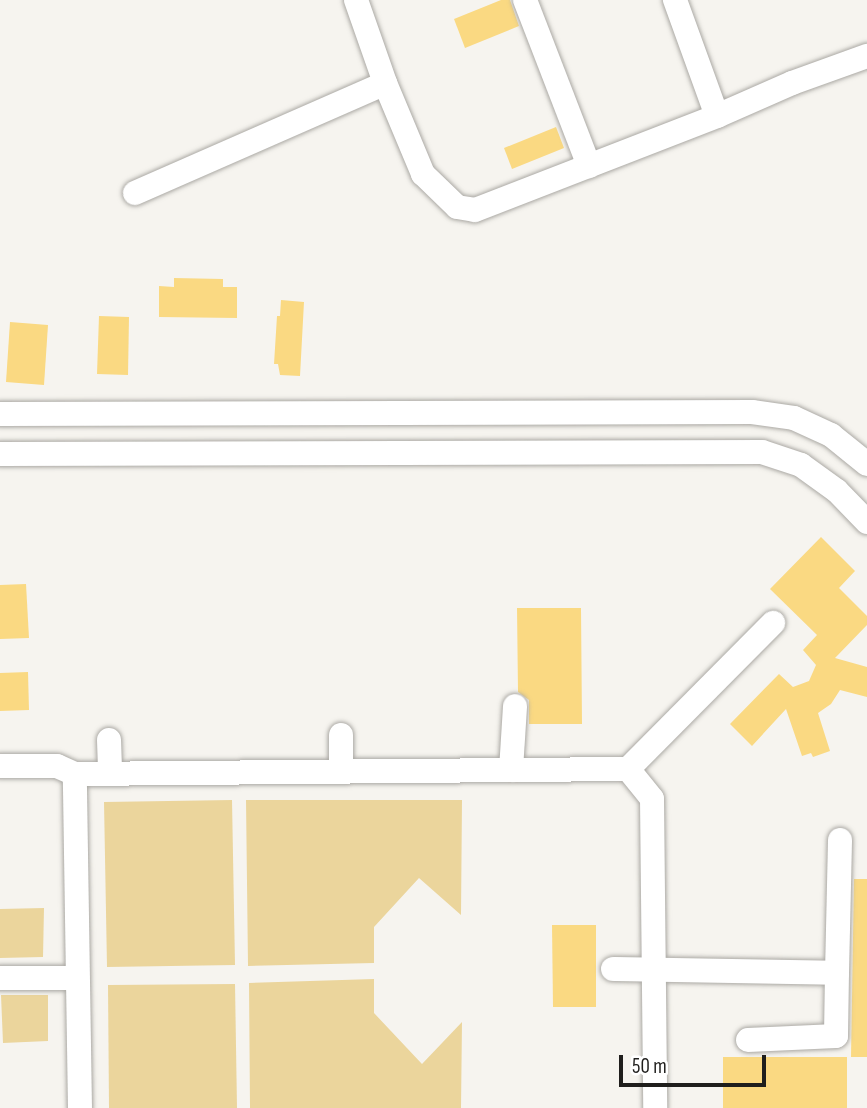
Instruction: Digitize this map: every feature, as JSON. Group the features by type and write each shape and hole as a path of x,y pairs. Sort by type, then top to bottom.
{"street":[{"path":"356,0 385,83 423,174 457,207 475,210 502,202 792,83 867,56"},
{"path":"525,0 589,166"},
{"path":"675,0 717,116"},
{"path":"135,192 385,83"},
{"path":"0,414 752,412 794,418 831,435 867,464"},
{"path":"0,454 762,452 801,465 837,492 867,522"},
{"path":"0,766 57,766 75,774 628,769 773,623"},
{"path":"510,770 515,706"},
{"path":"341,735 341,772"},
{"path":"109,740 110,774"},
{"path":"628,769 652,799 655,1108"},
{"path":"75,774 75,978 80,1108"},
{"path":"748,1040 836,1036 840,840"},
{"path":"613,969 837,973"},
{"path":"0,978 75,978"}],"shaded area":[{"path":"232,800 235,965 107,967 104,802"},
{"path":"246,800 462,800 461,915 419,878 374,927 374,963 248,966"},
{"path":"44,908 43,957 0,958 0,909"},
{"path":"374,979 374,1013 422,1064 462,1022 461,1108 250,1108 249,983"},
{"path":"235,984 237,1108 109,1108 108,985"},
{"path":"1,995 48,995 48,1041 3,1043"}],"building":[{"path":"501,0 510,0 519,26 465,48 454,19"},
{"path":"556,127 564,148 512,169 504,148"},
{"path":"174,278 223,279 223,287 237,287 237,318 159,317 159,286 174,287"},
{"path":"281,300 304,302 300,376 280,375 278,364 274,364 277,316 280,316"},
{"path":"99,316 129,317 128,375 97,374"},
{"path":"10,322 48,325 44,385 6,382"},
{"path":"821,537 855,571 839,588 867,616 867,625 835,658 867,667 867,697 840,690 831,704 818,713 830,751 813,757 811,753 802,756 786,709 752,746 730,724 779,674 793,687 809,681 816,665 803,650 817,635 770,589"},
{"path":"26,584 29,638 0,639 0,585"},
{"path":"517,608 581,608 582,724 529,724 529,700 518,692"},
{"path":"28,672 29,710 0,711 0,673"},
{"path":"854,879 867,879 867,1057 851,1057"},
{"path":"552,925 596,925 596,1007 553,1007"},
{"path":"723,1057 847,1057 847,1108 723,1108"}]}
